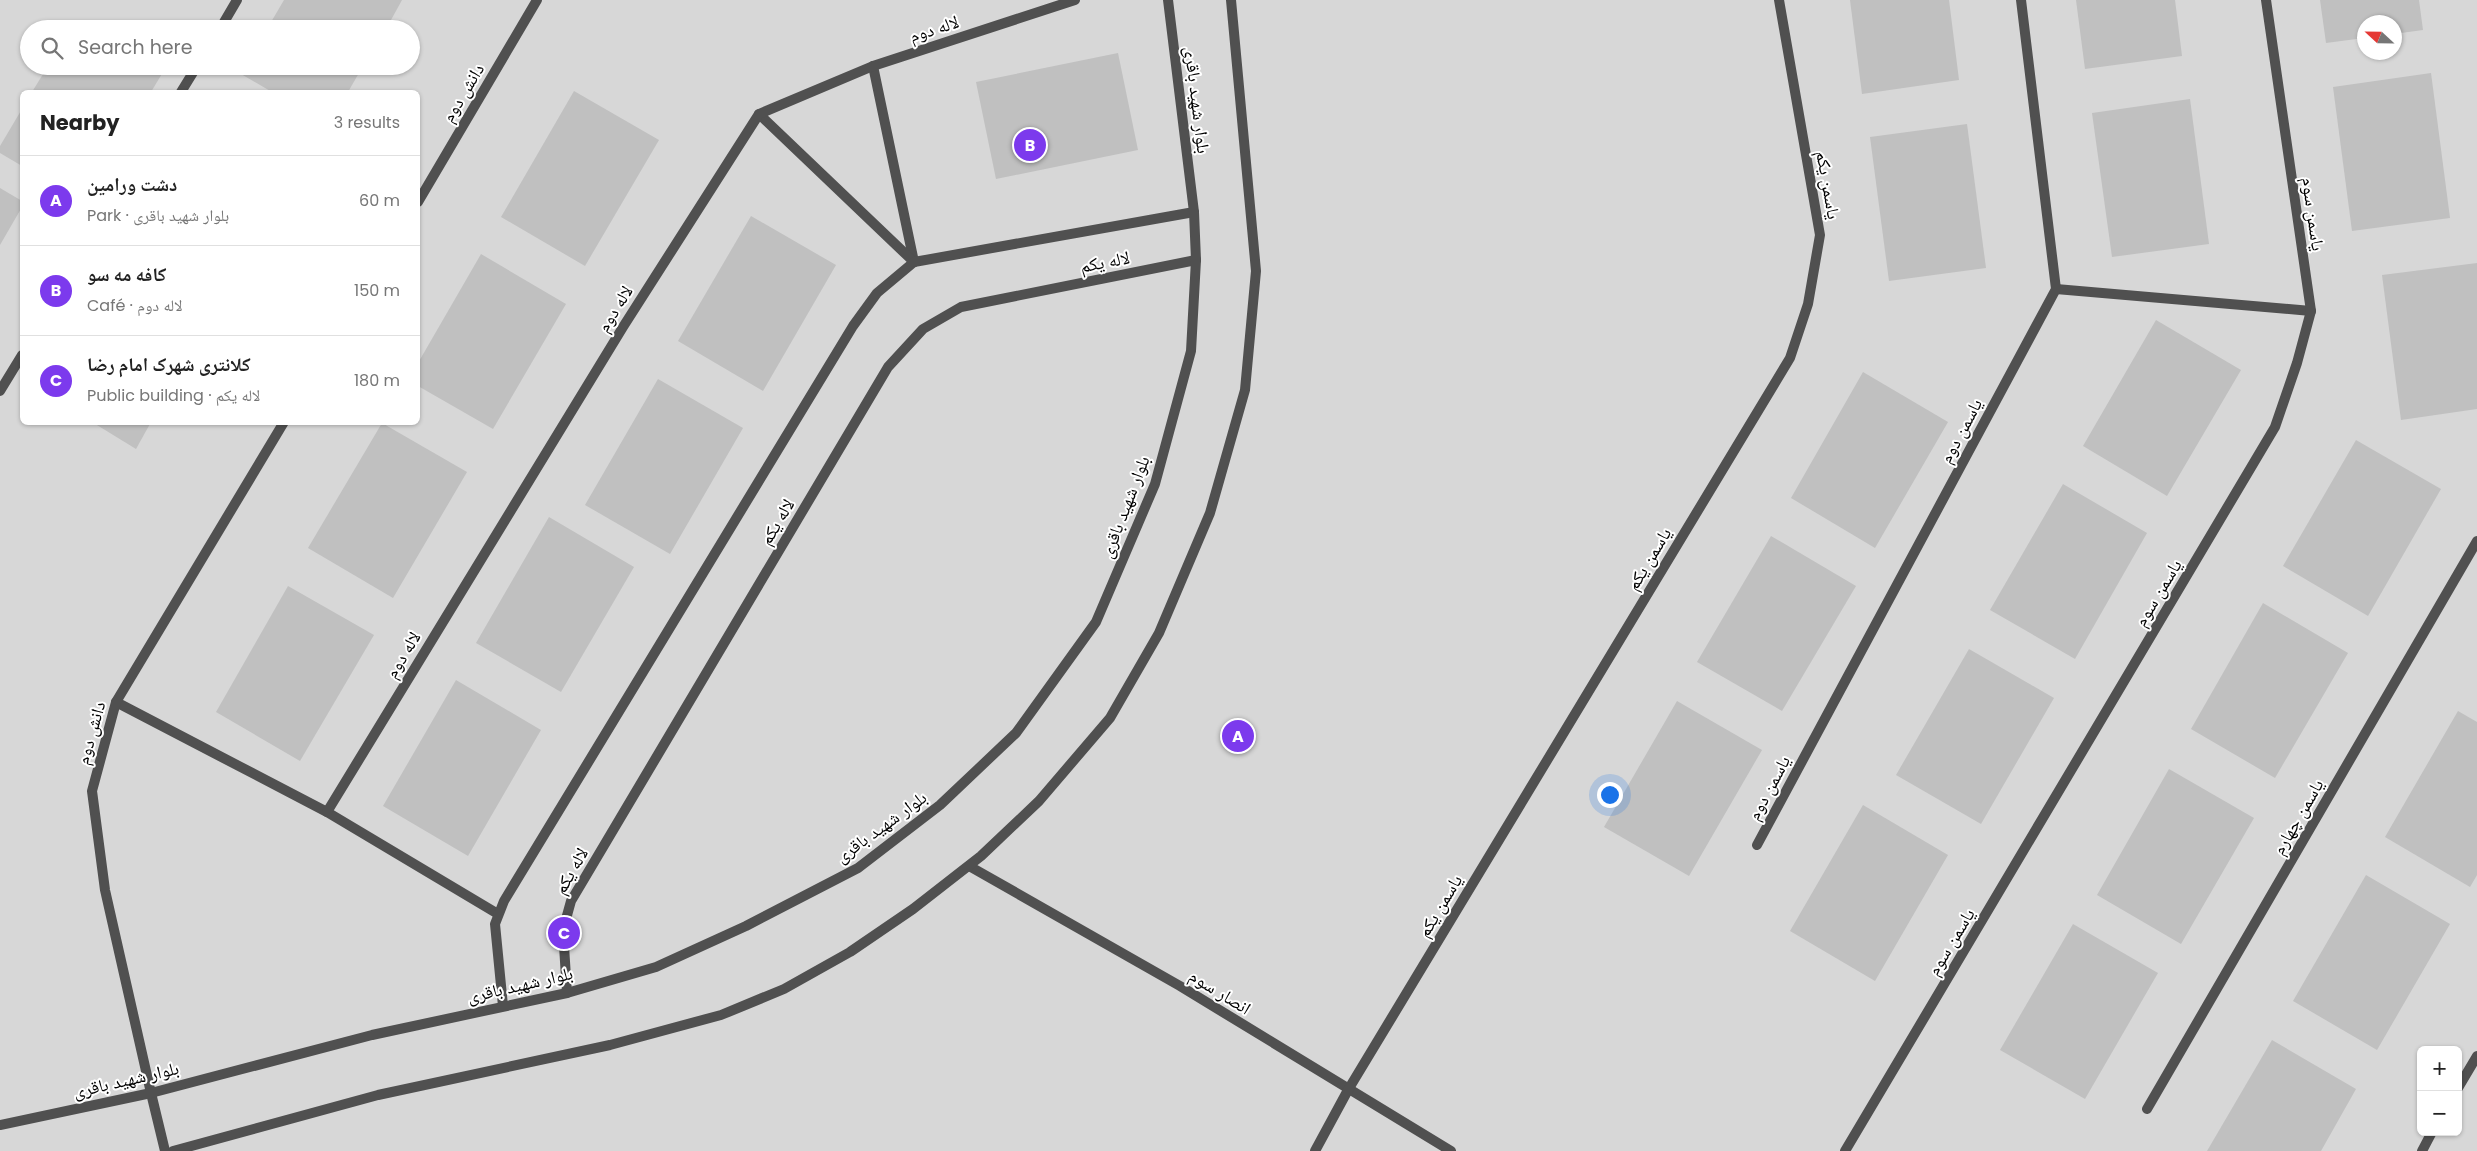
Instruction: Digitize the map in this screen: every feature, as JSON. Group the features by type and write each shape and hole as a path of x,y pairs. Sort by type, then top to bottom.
{"street":[{"path":"225,20 237,0"},
{"name":"دانش دوم","path":"420,199 537,0"},
{"name":"لاله دوم","path":"326,812 623,327 759,114 873,66 1076,0"},
{"name":"بلوار شهید باقری","path":"0,1125 150,1093 372,1035 567,993 656,967 746,926 858,868 940,805 1016,733 1096,622 1155,484 1191,351 1196,260 1194,212 1168,0"},
{"path":"173,1151 378,1094 610,1045 721,1015 784,989 850,952 913,909 969,866 1039,801 1110,718 1159,633 1210,513 1245,390 1256,271 1231,0"},
{"name":"یاسمن یکم","path":"1315,1151 1348,1090 1790,358 1808,304 1820,235 1779,0"},
{"path":"2020,0 2056,289 2311,311"},
{"name":"یاسمن سوم","path":"1845,1151 2275,427 2297,362 2311,311 2266,0"},
{"path":"873,66 914,262"},
{"path":"182,90 191,75"},
{"path":"759,114 914,262"},
{"path":"503,1006 495,934 498,914 854,326 877,293 914,262 1194,212"},
{"name":"لاله یکم","path":"567,993 564,930 571,902 888,367 923,329 961,307 1196,260"},
{"name":"یاسمن دوم","path":"1757,845 2056,289"},
{"path":"0,391 20,358"},
{"name":"دانش دوم","path":"164,1151 105,890 92,791 116,702 282,425"},
{"name":"یاسمن چهارم","path":"2147,1109 2477,541"},
{"path":"116,702 326,812 498,914"},
{"name":"انصار سوم","path":"969,866 1180,986 1450,1151"},
{"path":"2462,1081 2477,1056"},
{"path":"2422,1151 2430,1136"}],"shaded area":[{"path":"0,0 2477,0 2477,1151 0,1151"}],"building":[{"path":"284,0 402,0 391,20 272,20"},
{"path":"1850,0 1949,0 1959,80 1862,94"},
{"path":"2076,0 2175,0 2182,56 2085,69"},
{"path":"2320,0 2419,0 2423,30 2402,33 2402,15 2357,15 2357,39 2326,43"},
{"path":"1118,53 1138,150 996,179 976,82"},
{"path":"2431,73 2450,218 2352,231 2333,87"},
{"path":"42,75 161,75 152,90 33,90"},
{"path":"243,75 358,75 349,90 269,90"},
{"path":"574,91 659,140 585,266 501,217"},
{"path":"2190,99 2209,244 2112,257 2092,113"},
{"path":"20,112 20,165 0,153 0,146"},
{"path":"1967,124 1986,268 1889,281 1870,137"},
{"path":"0,188 20,200 20,210 0,245"},
{"path":"751,216 836,265 763,391 678,341"},
{"path":"481,254 566,304 493,429 420,387 420,360"},
{"path":"2477,263 2477,409 2401,420 2382,275"},
{"path":"2156,320 2241,370 2167,496 2083,446"},
{"path":"1863,372 1948,422 1875,548 1791,498"},
{"path":"658,379 743,428 670,554 585,505"},
{"path":"97,425 149,425 136,449"},
{"path":"381,425 385,425 467,472 393,598 308,548"},
{"path":"2356,440 2441,489 2368,616 2283,566"},
{"path":"2063,484 2147,533 2075,659 1990,610"},
{"path":"549,517 634,567 561,692 476,643"},
{"path":"1771,536 1856,586 1782,711 1697,662"},
{"path":"288,586 374,635 300,761 216,712"},
{"path":"2263,603 2348,653 2275,778 2191,729"},
{"path":"1969,649 2054,698 1981,824 1896,775"},
{"path":"456,680 541,730 468,856 383,806"},
{"path":"1677,701 1762,750 1689,876 1604,827"},
{"path":"2458,711 2477,722 2477,875 2470,887 2385,837"},
{"path":"2169,769 2254,818 2181,944 2097,895"},
{"path":"1863,805 1948,855 1875,981 1790,931"},
{"path":"2366,875 2450,924 2377,1050 2293,1001"},
{"path":"2073,924 2158,973 2085,1099 2000,1050"},
{"path":"2272,1040 2356,1089 2321,1151 2207,1151"}],"place":[{"name":"کافه مه سو","path":"1030,145"},
{"name":"دشت ورامین","path":"1238,736"},
{"name":"کلانتری شهرک امام رضا","path":"564,933"}]}
